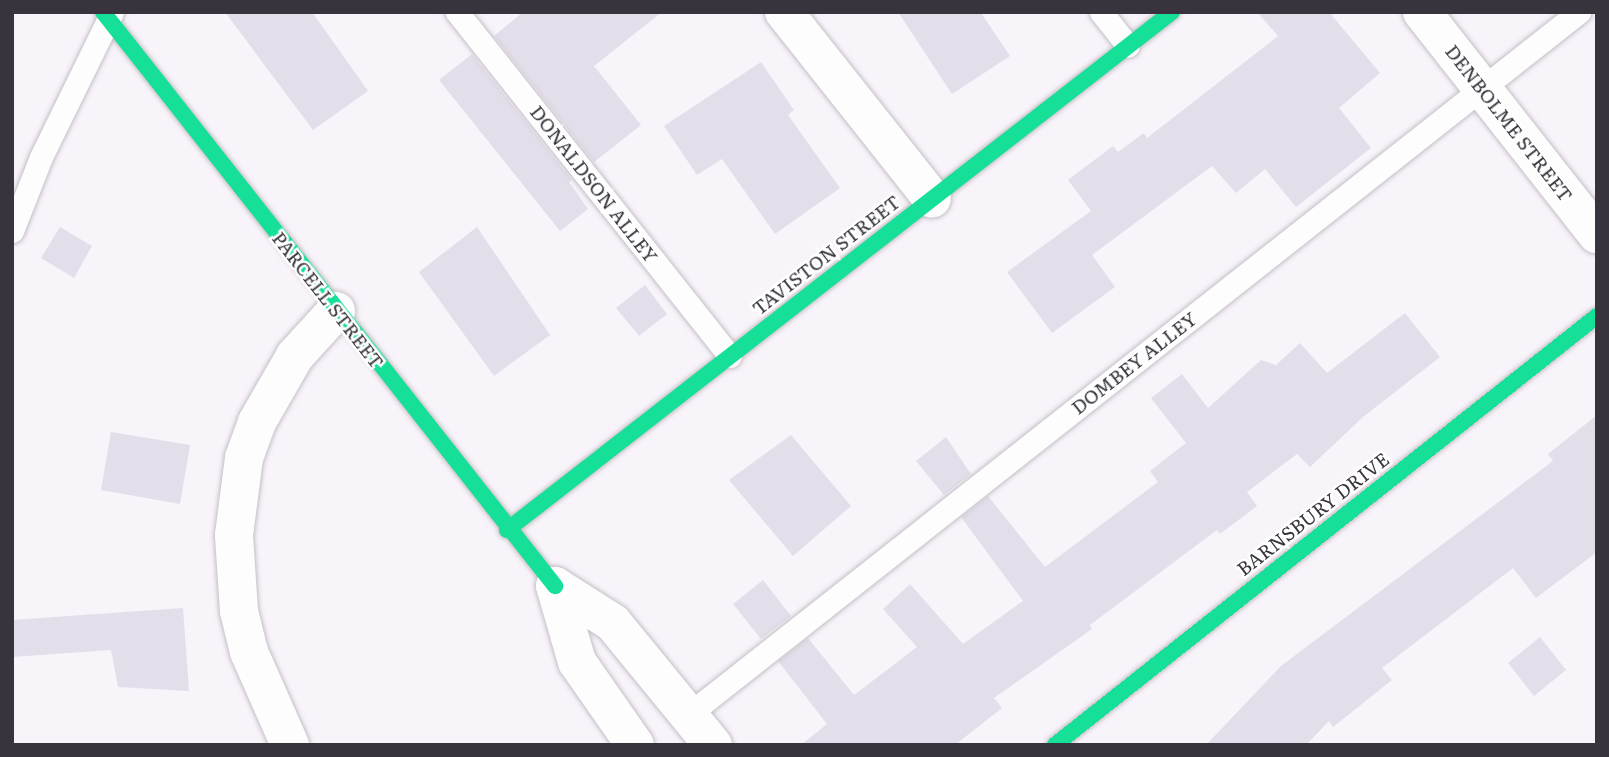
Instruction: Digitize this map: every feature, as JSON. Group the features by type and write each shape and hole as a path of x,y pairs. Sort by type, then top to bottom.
{"street":[{"path":"785,12 932,199"},
{"name":"TAVISTON STREET","path":"507,530 1171,12"},
{"name":"DENBOLME STREET","path":"1422,12 1597,234"},
{"name":"PARCELL STREET","path":"107,14 507,530 555,586 613,624 713,745"},
{"path":"290,745 249,652 239,611 234,535 244,458 257,422 295,356 336,310"},
{"name":"BARNSBURY DRIVE","path":"1055,745 1597,316"},
{"name":"PARCELL STREET","path":"555,586 576,662 635,745"}],"lane":[{"name":"DONALDSON ALLEY","path":"457,12 730,356"},
{"path":"1101,12 1128,46"},
{"name":"DOMBEY ALLEY","path":"689,715 1579,12"},
{"path":"12,231 41,157 107,14"}],"building":[{"path":"225,12 312,12 368,91 313,130"},
{"path":"523,12 662,12 594,66 641,125 594,162 494,36"},
{"path":"898,12 981,13 1010,56 952,94"},
{"path":"1257,12 1329,12 1380,73 1339,108 1371,148 1296,207 1265,169 1236,193 1212,166 1092,255 1115,287 1052,333 1007,272 1091,211 1068,180 1113,146 1118,152 1144,133 1147,138 1278,36"},
{"path":"472,54 572,180 569,182 588,209 560,231 439,80"},
{"path":"761,62 794,110 788,115 840,188 775,234 722,159 697,175 664,126"},
{"path":"60,227 92,246 74,278 41,258"},
{"path":"477,227 550,335 494,376 419,272"},
{"path":"645,285 667,314 639,336 616,308"},
{"path":"1405,313 1440,357 1363,417 1310,467 1297,454 1247,492 1257,506 1220,534 1217,530 1090,625 1092,629 994,698 1002,708 955,745 801,745 827,724 778,661 808,638 854,695 917,647 883,609 910,584 963,644 1023,601 961,517 988,496 1045,567 1158,482 1150,471 1186,443 1151,398 1182,374 1208,408 1261,360 1276,365 1300,343 1327,373"},
{"path":"1597,415 1597,552 1536,598 1513,568 1382,668 1392,680 1333,727 1329,721 1306,745 1206,745 1281,666 1553,461 1548,454"},
{"path":"111,432 190,445 180,504 101,490"},
{"path":"791,435 851,506 793,556 729,480"},
{"path":"946,437 971,474 944,495 916,461"},
{"path":"763,580 791,616 761,639 733,604"},
{"path":"183,608 189,691 118,687 111,650 12,657 12,620"},
{"path":"1540,637 1566,670 1534,696 1508,663"}],"traffic: fast":[{"path":"103,12 555,586"},
{"path":"507,530 1172,12"},
{"path":"1055,745 1597,316"}]}
